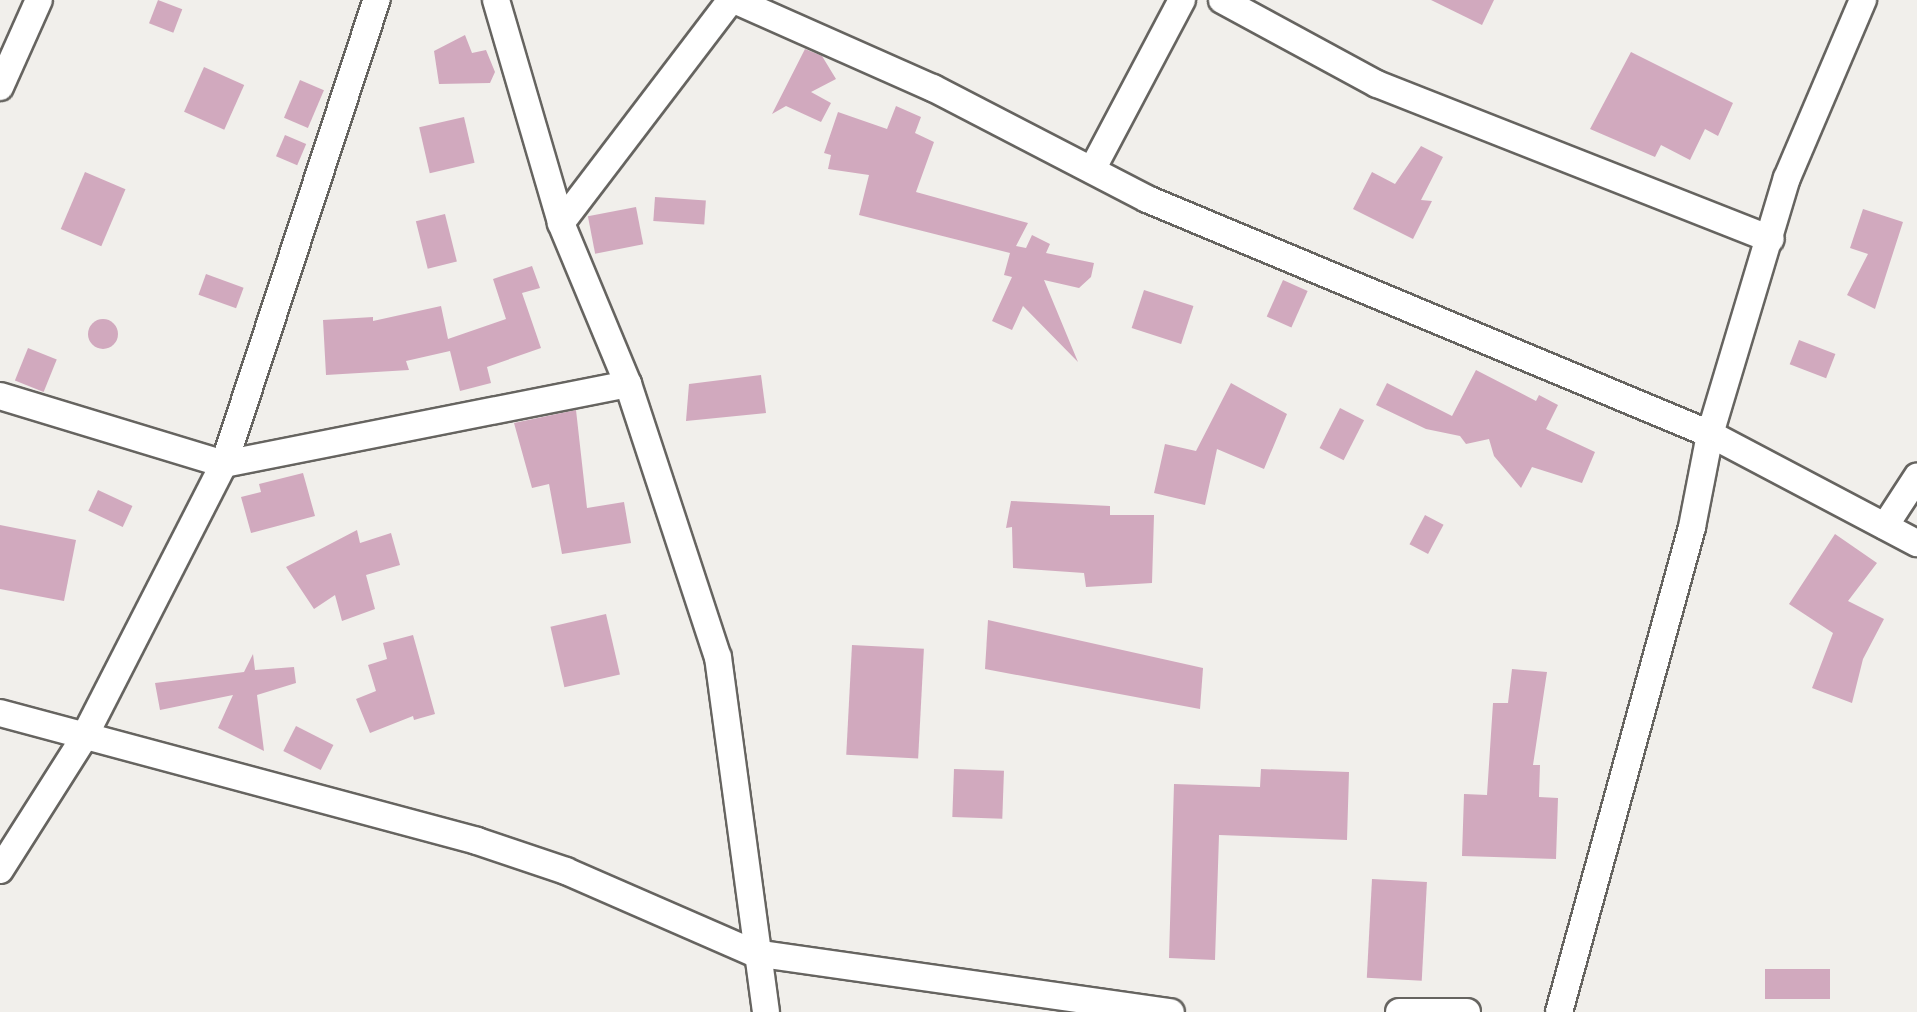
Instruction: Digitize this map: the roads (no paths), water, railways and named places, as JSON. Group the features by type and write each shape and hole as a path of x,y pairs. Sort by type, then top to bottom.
{"street":[{"path":"0,87 39,0"},
{"path":"0,870 83,739 224,464 377,0"},
{"path":"496,0 561,223 628,384 718,657 754,953 766,1012"},
{"path":"561,223 732,0 780,9 1147,198 1710,434 1917,543"},
{"path":"1093,168 1182,0"},
{"path":"1222,0 1377,84 1771,239"},
{"path":"1559,1012 1692,527 1710,434 1771,239 1787,178 1863,0"},
{"path":"0,396 224,464 628,384"},
{"path":"1885,526 1917,477"},
{"path":"0,713 83,739 477,841 566,871 754,953 1171,1012"},
{"path":"1399,1012 1467,1012"}]}
